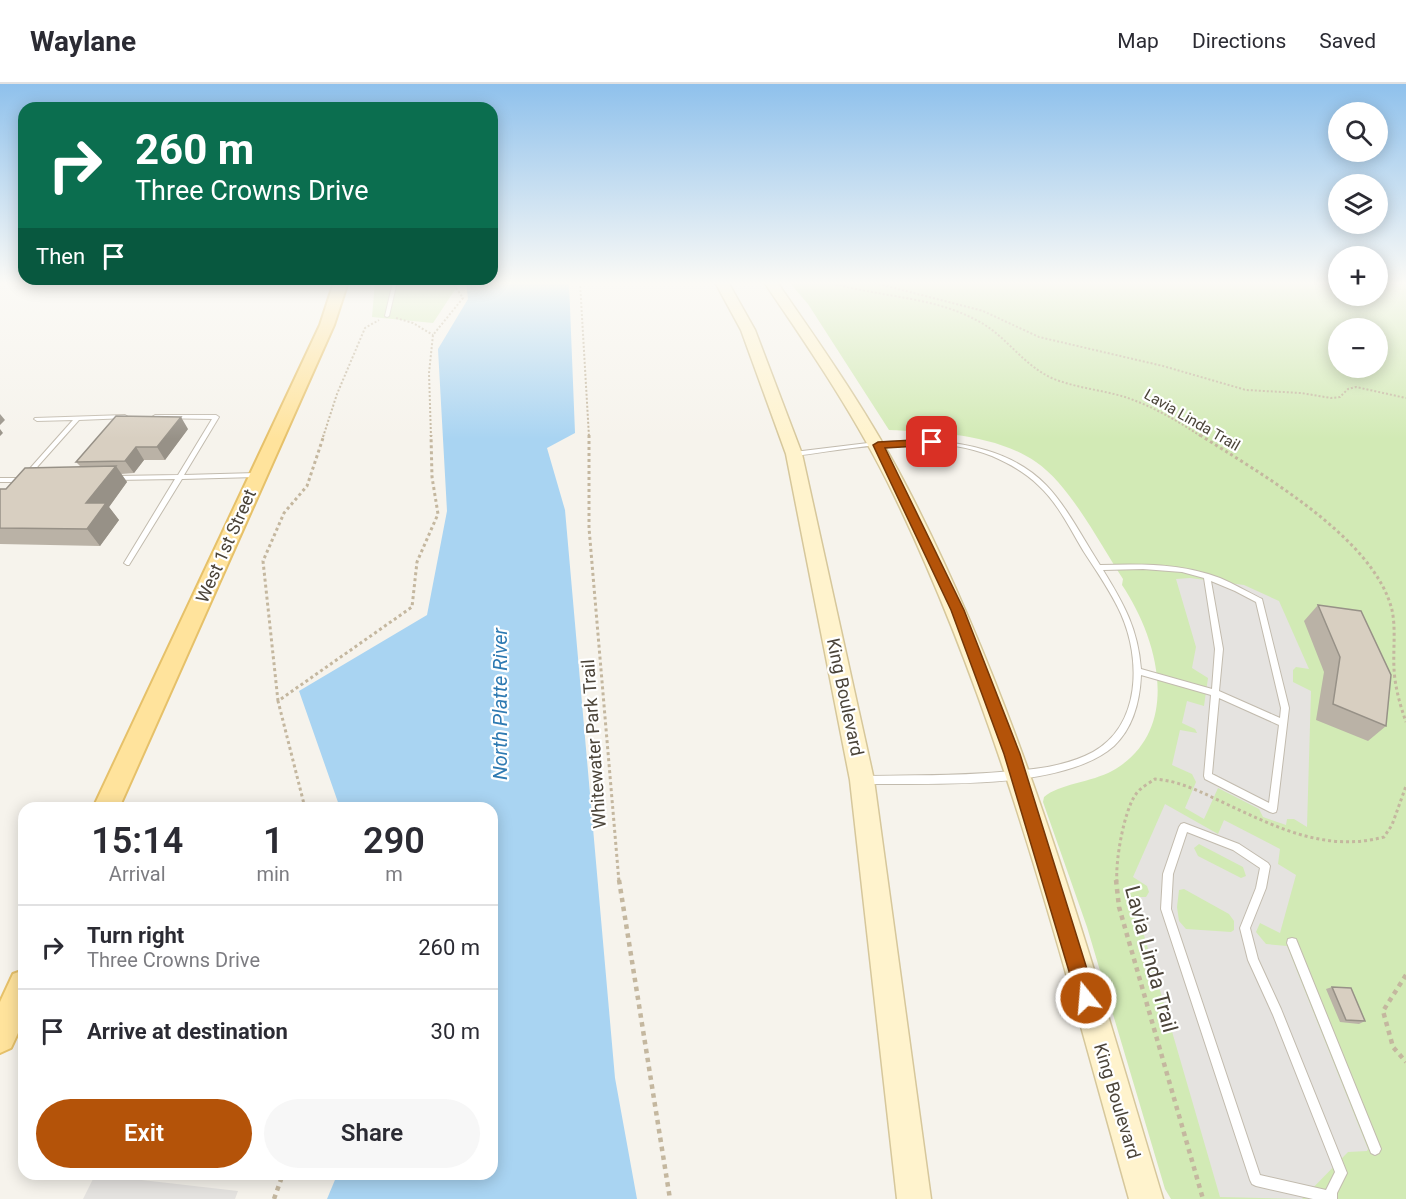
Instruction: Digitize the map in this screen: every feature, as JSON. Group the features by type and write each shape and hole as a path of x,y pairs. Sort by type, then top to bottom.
{"main road":[{"name":"West 1st Street","path":"109,802 323,334"},
{"path":"0,1037 18,998"}],"street":[{"name":"King Boulevard","path":"749,334 794,454 862,780 914,1199"},
{"name":"King Boulevard","path":"809,334 878,445 957,610 1020,775 1146,1199"}],"lane":[{"path":"37,419 132,417"},
{"path":"128,563 216,417 144,417"},
{"path":"23,480 76,418"},
{"path":"794,454 878,445 950,444 970,447 1010,462 1046,488 1098,568 1125,616 1136,656 1137,671 1132,714 1120,734 1104,749 1080,763 1020,775 862,780"},
{"path":"102,478 259,475"},
{"path":"0,480 34,480"},
{"path":"1098,568 1147,566 1182,568 1229,583 1259,601 1285,708 1273,809 1208,776 1219,650 1207,576"},
{"path":"1137,671 1216,693 1283,723"},
{"path":"1184,827 1236,847 1265,866 1261,888 1245,928 1253,960 1277,1013 1341,1173 1331,1198 1256,1179 1166,909 1168,874 1184,827"},
{"path":"1292,943 1375,1149"}],"path":[{"path":"304,802 278,700 263,561 284,513 307,486 337,394 362,334"},
{"name":"Whitewater Park Trail","path":"583,334 590,453 589,528 620,894 670,1199"},
{"name":"Lavia Linda Trail","path":"998,334 1042,373 1064,382 1117,395 1153,409 1219,447 1308,505 1347,541 1375,575 1391,605 1396,631 1394,666 1406,722"},
{"path":"1031,334 1052,341 1163,366 1246,390 1301,393 1331,399 1340,397 1348,389 1356,387 1406,398"},
{"path":"278,700 412,607 417,562 438,514 432,477 429,384 433,335"},
{"name":"Lavia Linda Trail","path":"1203,1199 1119,907 1115,866 1136,794 1155,780 1175,781 1273,825 1316,838 1357,845 1384,837 1392,825 1406,786"},
{"path":"1406,975 1383,1011 1393,1047 1406,1062"},
{"path":"274,1199 281,1180"}],"green space":[{"path":"827,334 1328,334 1328,378 1388,378 1388,334 1406,334 1406,1199 1171,1199 1165,1189 1087,927 1043,802 1044,797 1058,789 1112,771 1134,754 1149,733 1156,709 1158,684 1154,657 1135,607 1122,585 1123,579 1072,500 1049,472 1036,462 1002,445 965,436 889,430"}],"shaded area":[{"path":"1190,578 1244,585 1279,601 1309,669 1296,667 1293,670 1293,682 1311,691 1307,827 1294,819 1287,819 1286,825 1263,817 1259,809 1218,788 1204,819 1185,808 1196,782 1192,774 1172,765 1180,730 1197,733 1195,729 1182,723 1187,701 1204,706 1208,678 1192,668 1196,647 1176,579"},
{"path":"1165,804 1218,834 1224,820 1280,849 1278,864 1296,875 1280,933 1260,923 1256,932 1266,944 1287,946 1368,1149 1367,1151 1348,1152 1302,1199 1220,1197 1133,897 1146,897 1149,892 1147,886 1133,877","holes":["1199,844 1243,867 1246,876 1241,878 1198,856 1194,848","1184,889 1229,914 1234,921 1234,930 1231,932 1186,929 1179,921 1177,907 1179,890"]},
{"path":"92,1180 140,1180 238,1191 235,1199 83,1199"}],"water":[{"name":"North Platte River","path":"447,334 571,334 575,433 547,448 565,510 615,1078 637,1199 327,1199 335,1180 498,1180 498,802 338,802 299,691 427,615 447,511 438,349"}],"building":[{"path":"116,416 181,417 157,447 136,447 125,461 76,462"},
{"path":"116,466 86,503 106,503 87,529 0,528 0,489 6,489 25,468"},
{"path":"1318,605 1361,611 1391,675 1386,726 1333,704 1340,657"},
{"path":"1332,987 1351,988 1365,1021 1346,1020"}],"route":[{"path":"932,442 878,445 957,610 1020,775 1086,998"}]}
